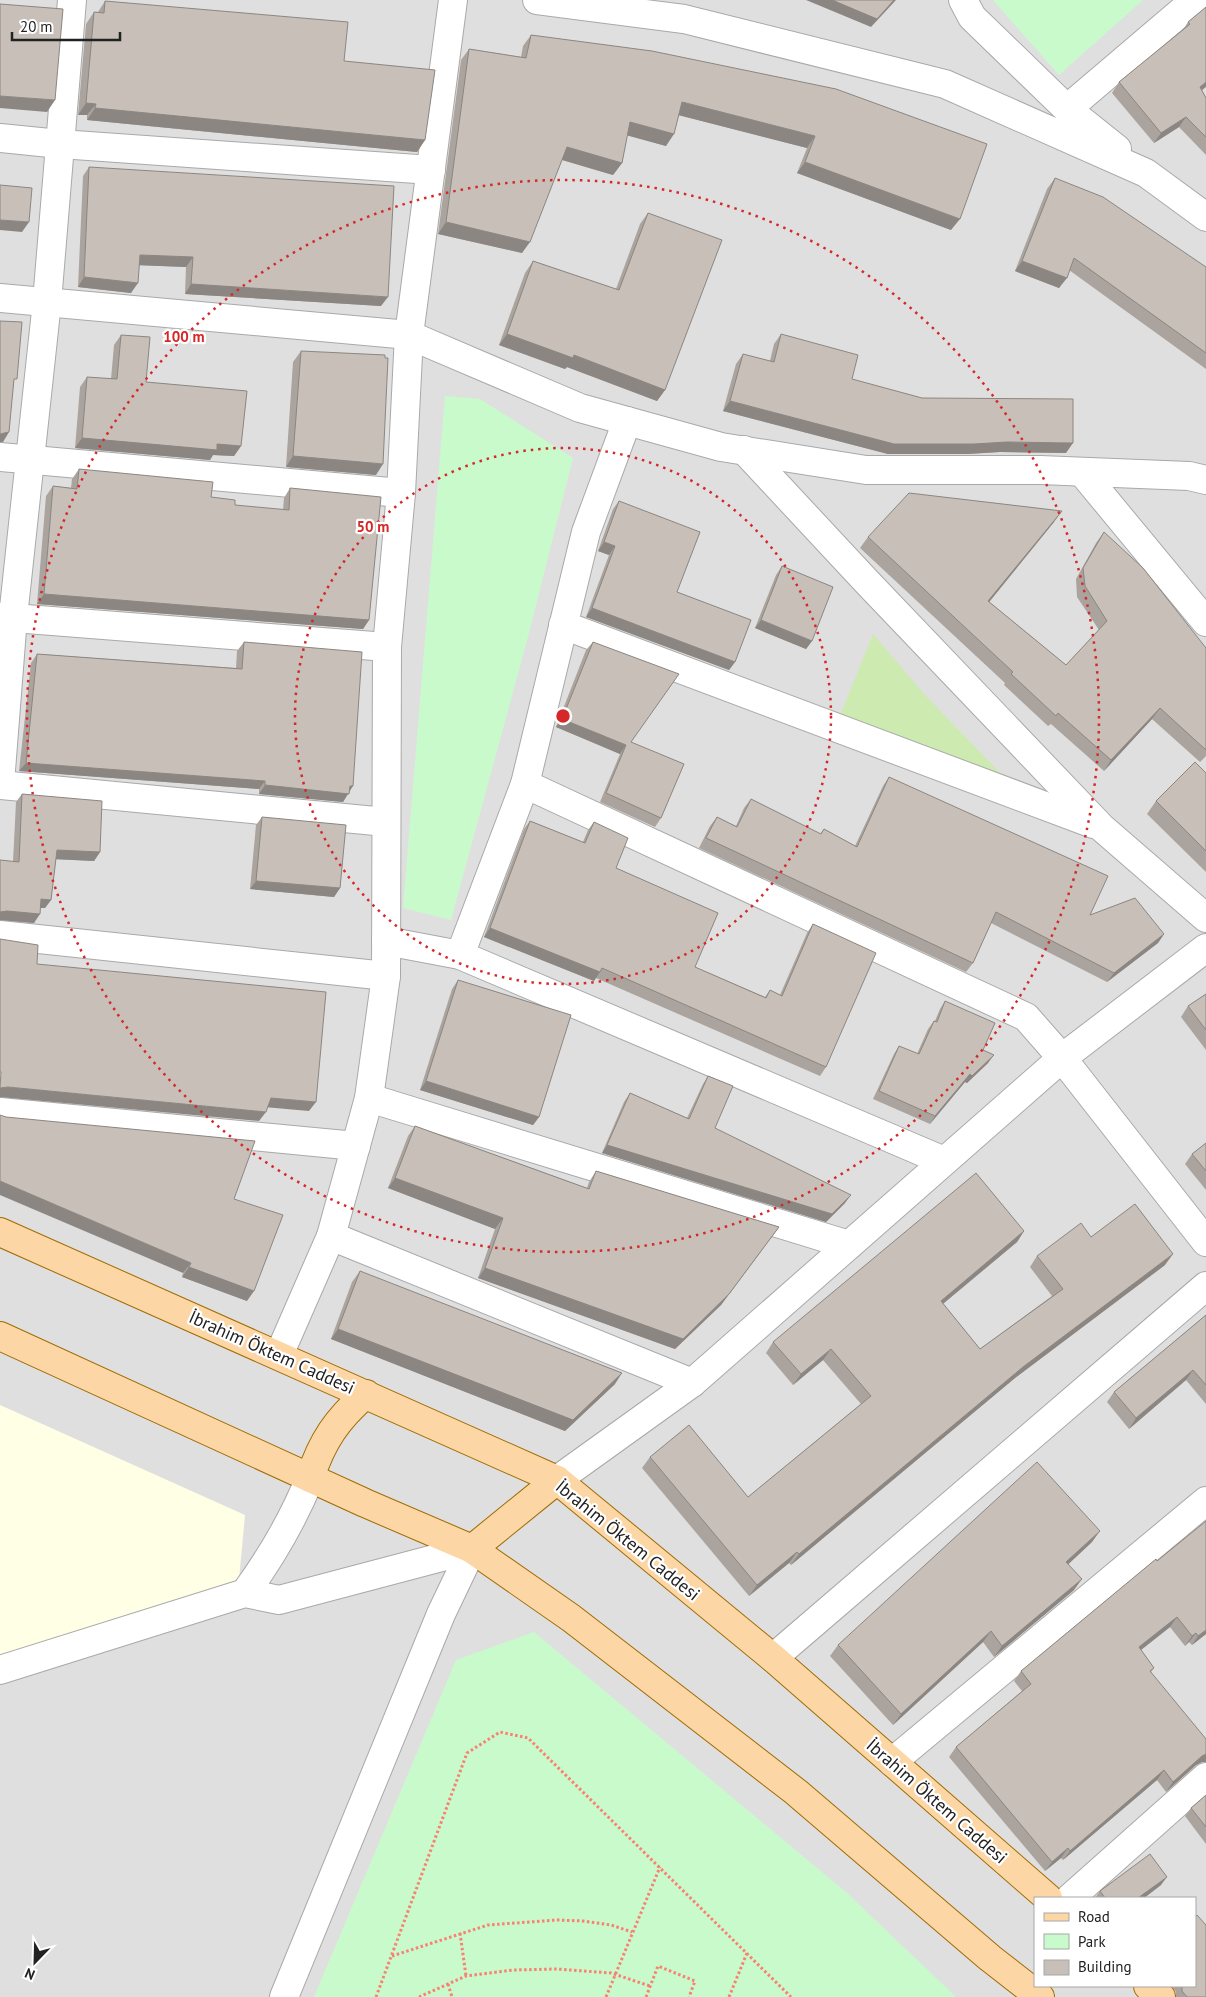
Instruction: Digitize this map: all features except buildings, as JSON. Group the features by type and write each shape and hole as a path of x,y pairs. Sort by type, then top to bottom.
{"main road":[{"name":"İbrahim Öktem Caddesi","path":"0,1232 557,1480 774,1658 1047,1897"},
{"path":"0,1336 310,1478 472,1549 571,1618 796,1792 990,1958 1040,1997"},
{"path":"310,1478 324,1441 335,1424 366,1394"},
{"path":"472,1549 557,1480"},
{"path":"990,1958 1028,1997"},
{"path":"1149,1987 1161,1997"}],"street":[{"path":"72,0 47,302 30,458 6,617 0,784 386,822"},
{"path":"279,1355 331,1236 369,1098 386,976 387,647 401,493 409,335 453,0"},
{"path":"537,0 684,19 945,84 1146,173"},
{"path":"963,0 972,17 1067,109 1146,173 1206,218"},
{"path":"1067,109 1195,0"},
{"path":"0,138 60,144 431,170"},
{"path":"0,298 409,335 580,408 721,447 866,470 1082,472 1189,476 1206,480"},
{"path":"460,955 525,784 586,532 627,421"},
{"path":"744,450 866,582 1101,826 1206,918"},
{"path":"0,457 30,458 401,493"},
{"path":"1082,472 1206,622"},
{"path":"6,617 387,647"},
{"path":"563,625 1101,826"},
{"path":"525,784 1026,1017 1062,1058 1206,1242"},
{"path":"0,935 386,976"},
{"path":"386,941 460,955 944,1161"},
{"path":"557,1480 692,1383 1062,1058 1206,948"},
{"path":"369,1098 849,1245"},
{"path":"0,1112 356,1146"},
{"path":"331,1236 692,1383"},
{"path":"774,1658 1206,1286"},
{"path":"245,1593 282,1539 310,1478"},
{"path":"892,1762 1206,1501"},
{"path":"0,1670 245,1593 279,1600 472,1549"},
{"path":"284,1997 441,1614 472,1549"},
{"path":"1071,1897 1206,1777"}],"path":[{"path":"376,1997 467,1753 500,1732 528,1738 792,1997"},
{"path":"606,1997 660,1867"},
{"path":"391,1956 488,1925 557,1920 583,1921 611,1925 632,1932"},
{"path":"460,1933 466,1976"},
{"path":"729,1997 747,1953"},
{"path":"646,1997 658,1966 695,1981 689,1997"},
{"path":"419,1997 466,1976 513,1970 556,1969 615,1974 650,1986"},
{"path":"448,1984 452,1997"}],"shaded area":[{"path":"0,0 1206,0 1206,1997 0,1997"},
{"path":"0,1405 245,1515 237,1601 0,1661"}],"green space":[{"path":"993,0 1143,0 1059,75"},
{"path":"445,396 480,399 573,458 529,633 451,920 403,908"},
{"path":"873,634 924,694 1004,777 839,718"},
{"path":"534,1632 846,1892 956,1997 314,1997 456,1660"}]}
